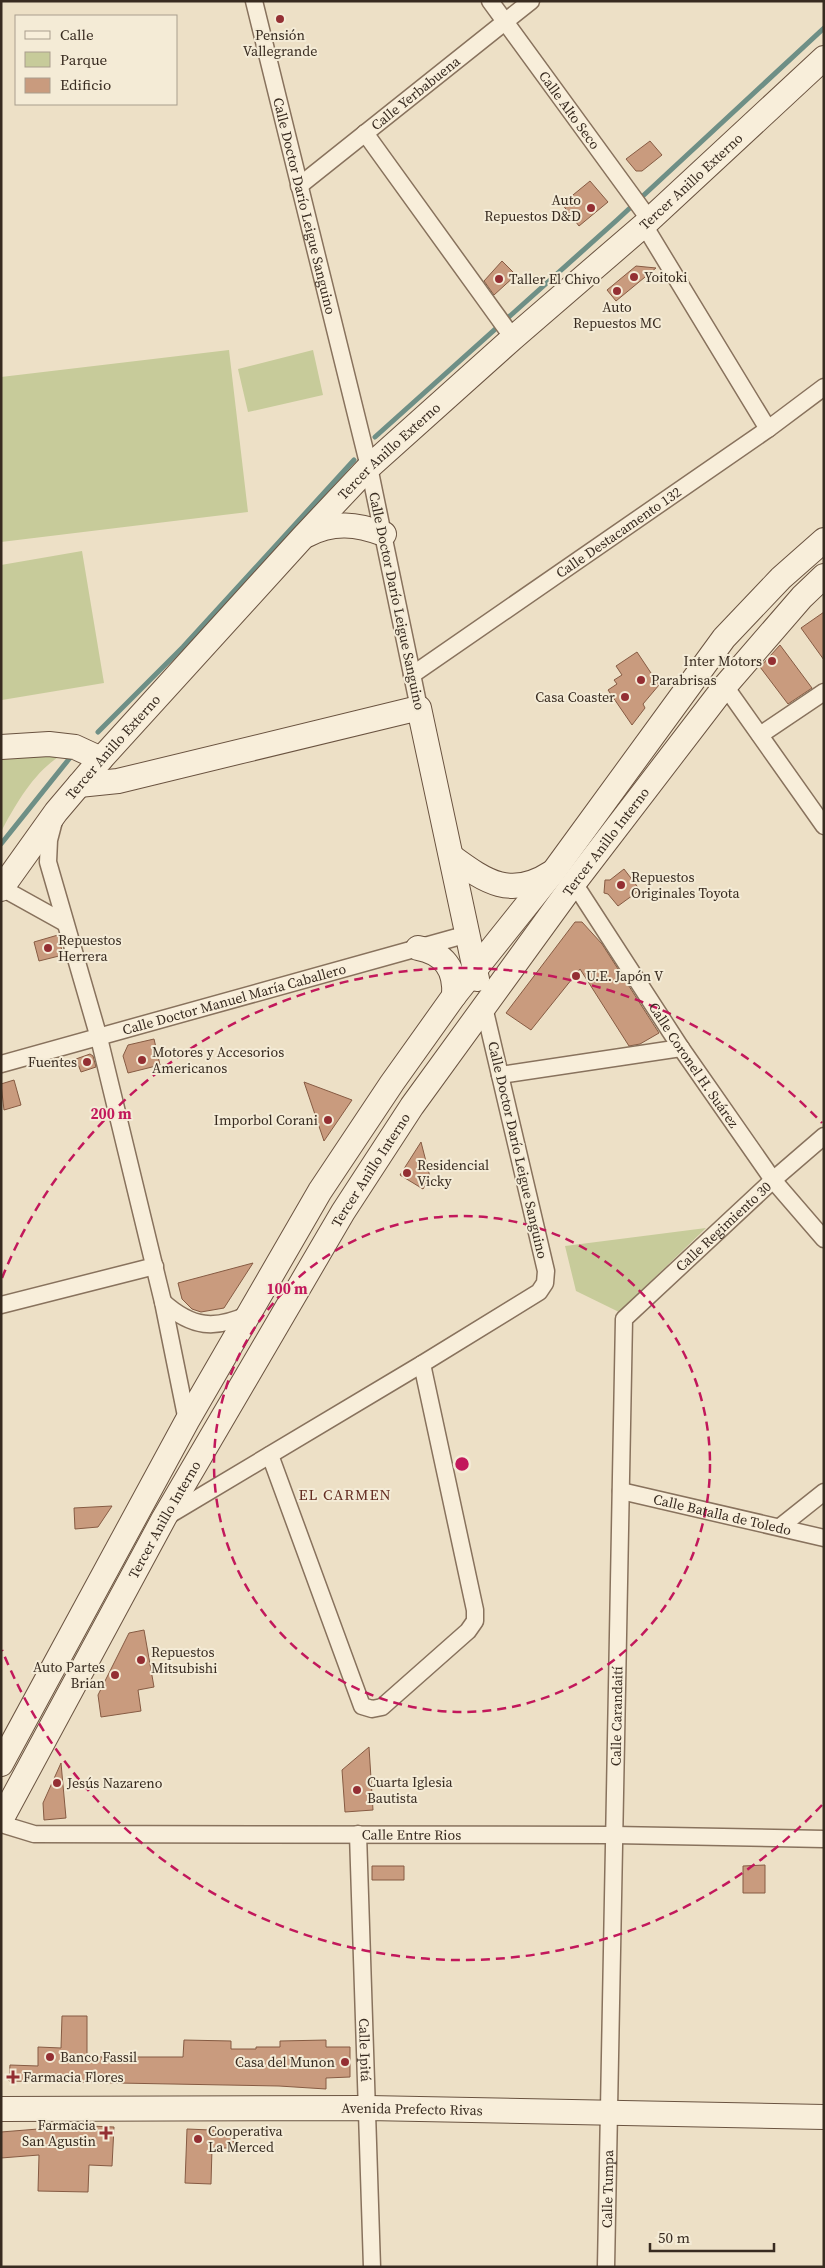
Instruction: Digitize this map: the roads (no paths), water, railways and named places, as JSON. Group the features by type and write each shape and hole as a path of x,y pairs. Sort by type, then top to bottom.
{"main road":[{"name":"Tercer Anillo Externo","path":"2,888 56,812 101,759 368,463 509,333 645,217 824,58"},
{"path":"303,536 326,527 351,525 384,534"},
{"name":"Tercer Anillo Interno","path":"1,1822 164,1518 343,1212 412,1106 484,1007 564,877 724,638 781,578 824,540"},
{"name":"Tercer Anillo Interno","path":"1,1764 187,1421 320,1191 392,1083 454,996 476,969 564,877 591,864 725,686 802,597 824,576"},
{"path":"724,638 718,658 725,686"},
{"path":"79,785 118,781 419,708"},
{"name":"Calle Doctor Darío Leigue Sanguino","path":"419,708 476,969 478,999 451,1042 439,1068"},
{"path":"1,747 49,744 75,747 101,759"},
{"path":"452,857 477,875 496,884 517,887 564,877"},
{"path":"476,969 490,965 500,958 569,880 591,864"},
{"path":"418,948 431,951 443,958 451,969 455,982 454,996"},
{"path":"112,1559 101,1604 102,1609 112,1615"},
{"path":"66,1644 73,1647 79,1655 68,1697"},
{"name":"Avenida Prefecto Rivas","path":"1,2108 368,2108 824,2117"}],"street":[{"name":"Calle Doctor Darío Leigue Sanguino","path":"254,1 358,429 368,463 419,708"},
{"name":"Calle Alto Seco","path":"490,1 630,192 768,429"},
{"name":"Calle Yerbabuena","path":"299,186 531,1"},
{"path":"365,134 509,333"},
{"name":"Calle Destacamento 132","path":"412,675 768,429 824,387"},
{"path":"725,686 824,826"},
{"path":"760,735 824,692"},
{"path":"56,812 49,840 48,862 99,1038 164,1302 187,1421"},
{"name":"Calle Coronel H. Suárez","path":"564,877 773,1180 824,1239"},
{"path":"2,888 65,923"},
{"name":"Calle Doctor Manuel María Caballero","path":"1,1064 468,934"},
{"name":"Calle Doctor Darío Leigue Sanguino","path":"422,1364 539,1292 545,1283 546,1272 484,1007"},
{"path":"500,1074 682,1048"},
{"name":"Calle Regimiento 30","path":"624,1319 773,1180 824,1136"},
{"path":"1,1306 155,1266"},
{"path":"164,1302 178,1315 195,1323 214,1325 232,1322 249,1314"},
{"name":"Calle Carandaití","path":"610,2112 624,1319"},
{"path":"164,1518 422,1364 476,1610 475,1621 468,1631 382,1707 372,1709 362,1706 270,1455"},
{"path":"186,1482 193,1492 206,1494"},
{"name":"Calle Batalla de Toledo","path":"621,1491 824,1538"},
{"path":"780,1527 824,1492"},
{"name":"Calle Entre Rios","path":"1,1822 34,1834 614,1835 824,1839"},
{"name":"Calle Ipitá","path":"358,1834 372,2267"},
{"name":"Calle Tumpa","path":"606,2267 610,2112"}],"waterway":[{"path":"375,437 617,220 824,28"},
{"path":"98,732 183,647 354,460"},
{"path":"1,844 69,759"}],"place":[{"name":"Pensión Vallegrande","path":"280,19"},
{"name":"Auto Repuestos D&D","path":"591,208"},
{"name":"Yoitoki","path":"634,277"},
{"name":"Taller El Chivo","path":"499,279"},
{"name":"Auto Repuestos MC","path":"617,291"},
{"name":"Inter Motors","path":"772,661"},
{"name":"Parabrisas","path":"641,680"},
{"name":"Casa Coaster","path":"625,697"},
{"name":"Repuestos Originales Toyota","path":"621,885"},
{"name":"Repuestos Herrera","path":"48,948"},
{"name":"U.E. Japón V","path":"576,976"},
{"name":"Motores y Accesorios Americanos","path":"142,1060"},
{"name":"Fuentes","path":"87,1062"},
{"name":"Imporbol Corani","path":"328,1120"},
{"name":"Residencial Vicky","path":"407,1173"},
{"name":"Repuestos Mitsubishi","path":"141,1660"},
{"name":"Auto Partes Brian","path":"115,1675"},
{"name":"Jesús Nazareno","path":"57,1783"},
{"name":"Cuarta Iglesia Bautista","path":"357,1790"},
{"name":"Banco Fassil","path":"50,2057"},
{"name":"Casa del Munon","path":"345,2062"},
{"name":"Farmacia Flores","path":"13,2077"},
{"name":"Farmacia San Agustin","path":"106,2133"},
{"name":"Cooperativa La Merced","path":"198,2139"}],"district":[{"name":"EL CARMEN","path":"345,1495"}]}
